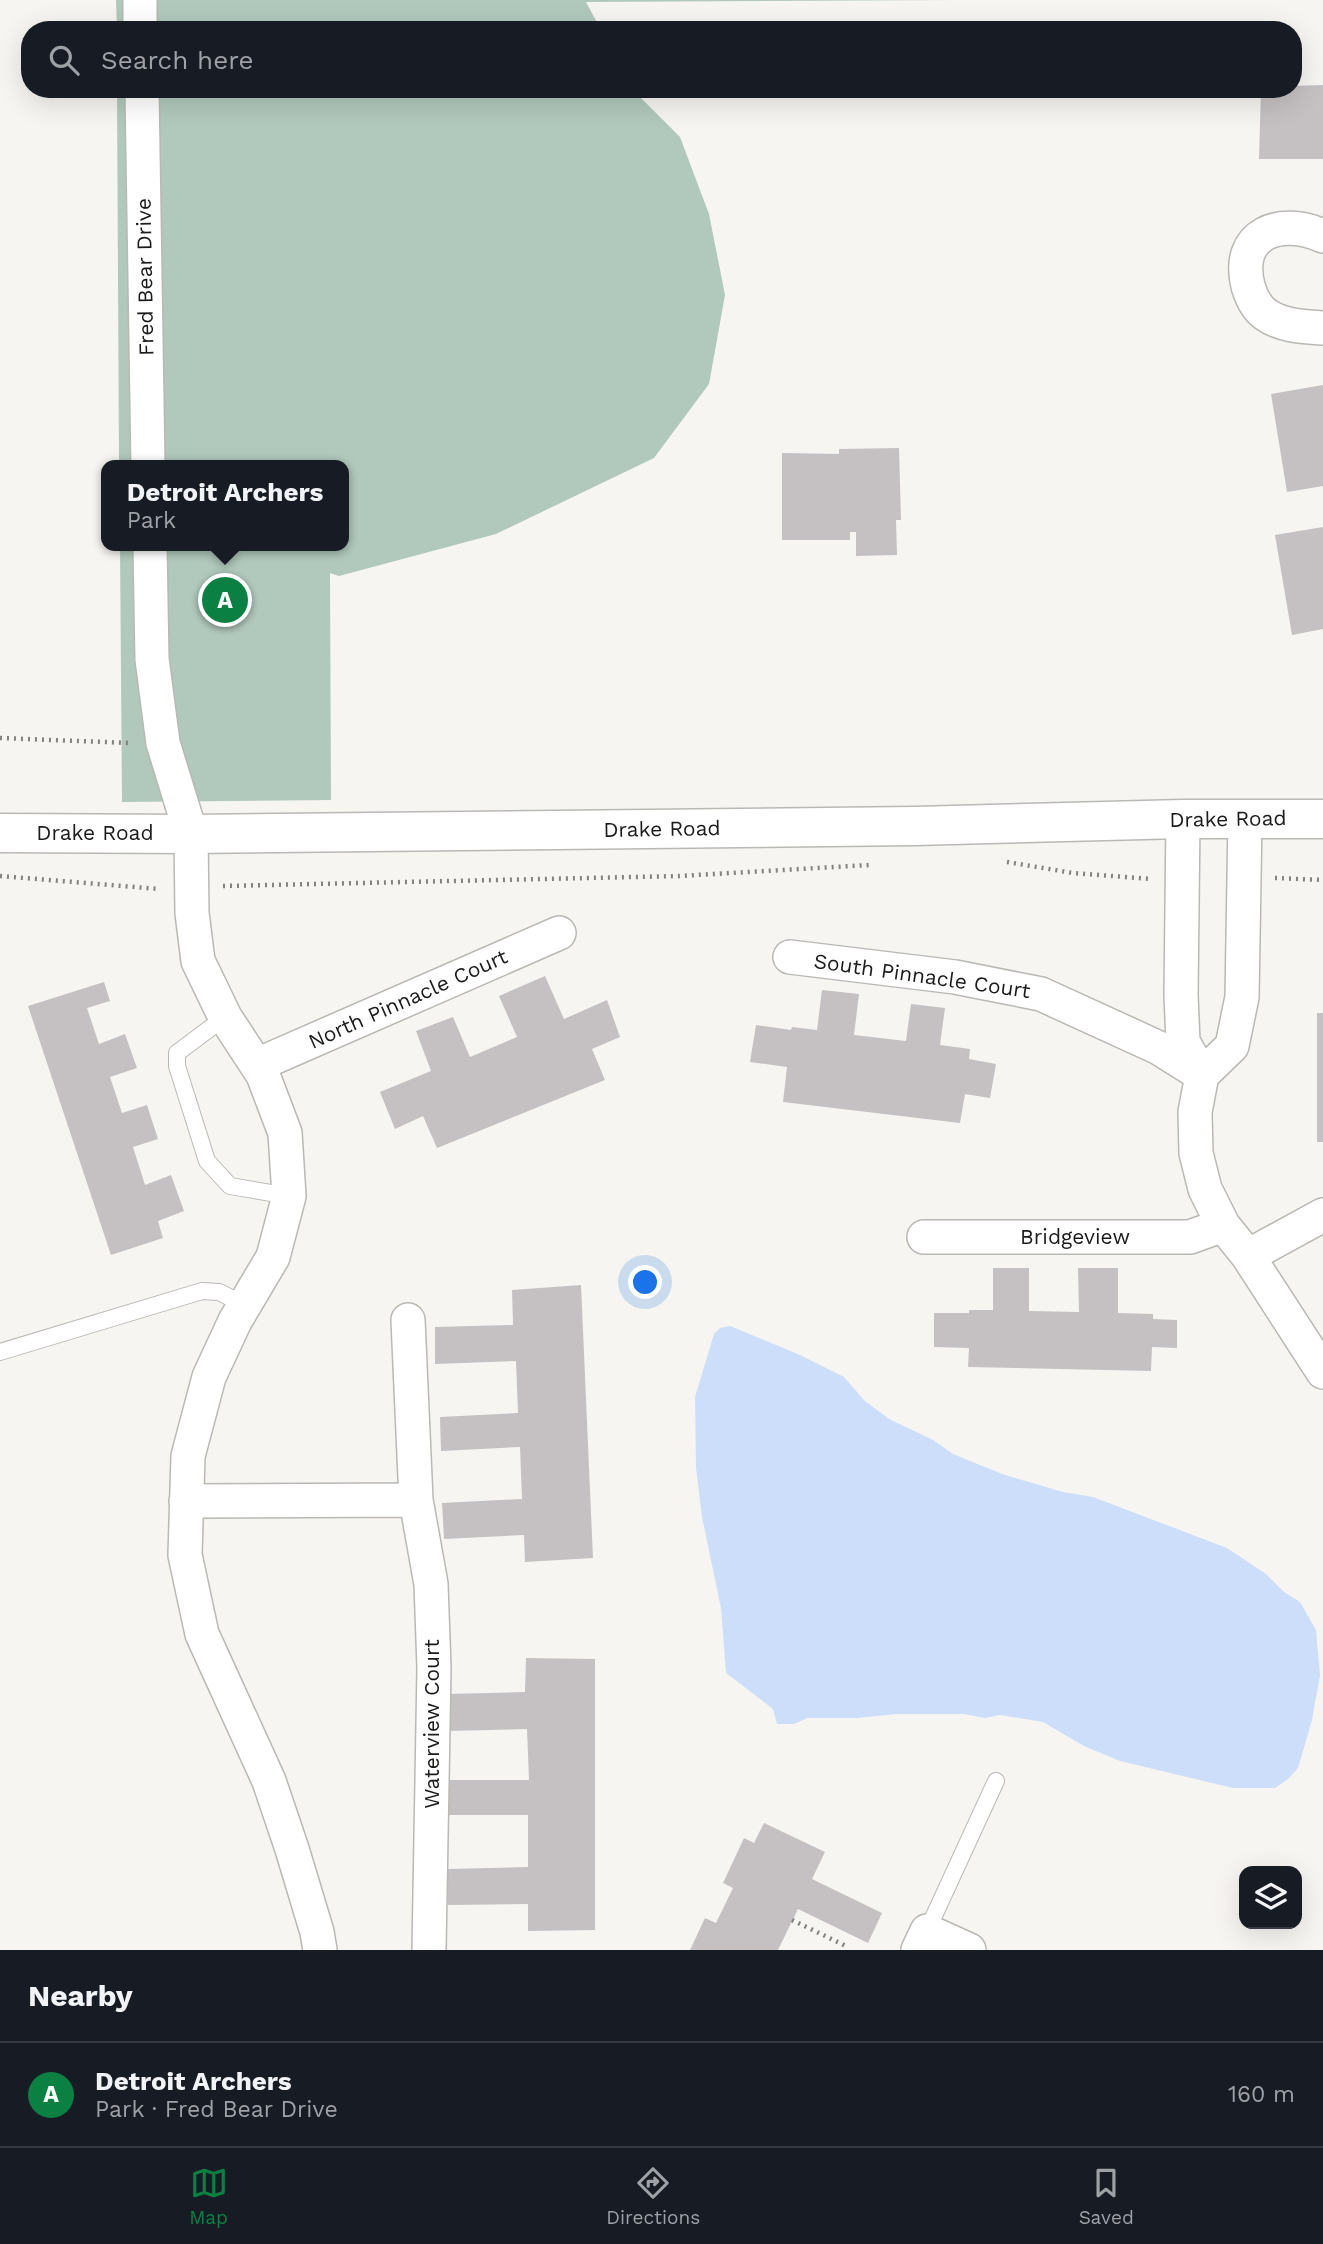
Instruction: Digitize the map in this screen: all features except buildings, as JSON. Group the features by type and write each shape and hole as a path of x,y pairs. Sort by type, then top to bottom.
{"street":[{"path":"140,0 141,21"},
{"name":"Fred Bear Drive","path":"142,98 148,460"},
{"path":"1323,236 1307,228 1288,226 1265,233 1249,250 1245,271 1250,295 1264,313 1280,322 1323,328"},
{"path":"150,551 152,659 163,743 191,834 191,914 198,961 225,1017 263,1075 285,1133 289,1196 273,1257 235,1321 209,1377 188,1456 185,1555 202,1634 269,1781 292,1849 320,1950"},
{"path":"1183,819 1183,1042 1202,1075"},
{"name":"Drake Road","path":"0,832 191,834 915,827 1183,819 1323,819"},
{"path":"1245,819 1242,997 1232,1046 1202,1075 1195,1112 1196,1153 1205,1189 1223,1225 1248,1256 1323,1373"},
{"name":"North Pinnacle Court","path":"257,1065 559,933"},
{"name":"South Pinnacle Court","path":"790,957 954,977 1041,994 1159,1048 1202,1075"},
{"path":"1248,1256 1323,1215"},
{"name":"Bridgeview","path":"924,1237 1190,1237 1223,1225"},
{"name":"Waterview Court","path":"408,1320 416,1500 431,1584 435,1668 429,1950"},
{"path":"186,1501 416,1500"},
{"path":"923,1940 969,1950"}],"lane":[{"path":"225,1017 177,1054 177,1066 207,1161 230,1186 289,1196"},
{"path":"0,1352 202,1291 219,1292 245,1305"},
{"path":"923,1940 996,1781"}],"path":[{"path":"0,738 125,743"},
{"path":"1001,861 1073,873 1144,879 1182,878"},
{"path":"0,876 160,889 679,876 876,865"},
{"path":"1244,879 1323,880"},
{"path":"792,1920 848,1948"}],"green space":[{"path":"116,0 954,0 586,2 596,21 117,21"},
{"path":"117,98 641,98 680,137 709,214 725,295 709,384 654,458 496,534 339,576 330,573 331,800 122,802 120,551 349,551 349,460 119,460"}],"water":[{"path":"730,1326 798,1354 844,1377 864,1400 889,1419 933,1440 953,1454 1002,1474 1063,1492 1093,1497 1227,1548 1266,1574 1284,1592 1300,1602 1316,1630 1320,1675 1312,1720 1298,1768 1275,1788 1233,1788 1120,1761 1084,1746 1043,1722 1000,1715 985,1718 964,1714 897,1714 857,1718 807,1718 794,1724 777,1724 773,1709 726,1673 721,1608 702,1517 696,1468 695,1397 714,1334 720,1328"}],"place":[{"name":"Detroit Archers","path":"225,600"}]}
